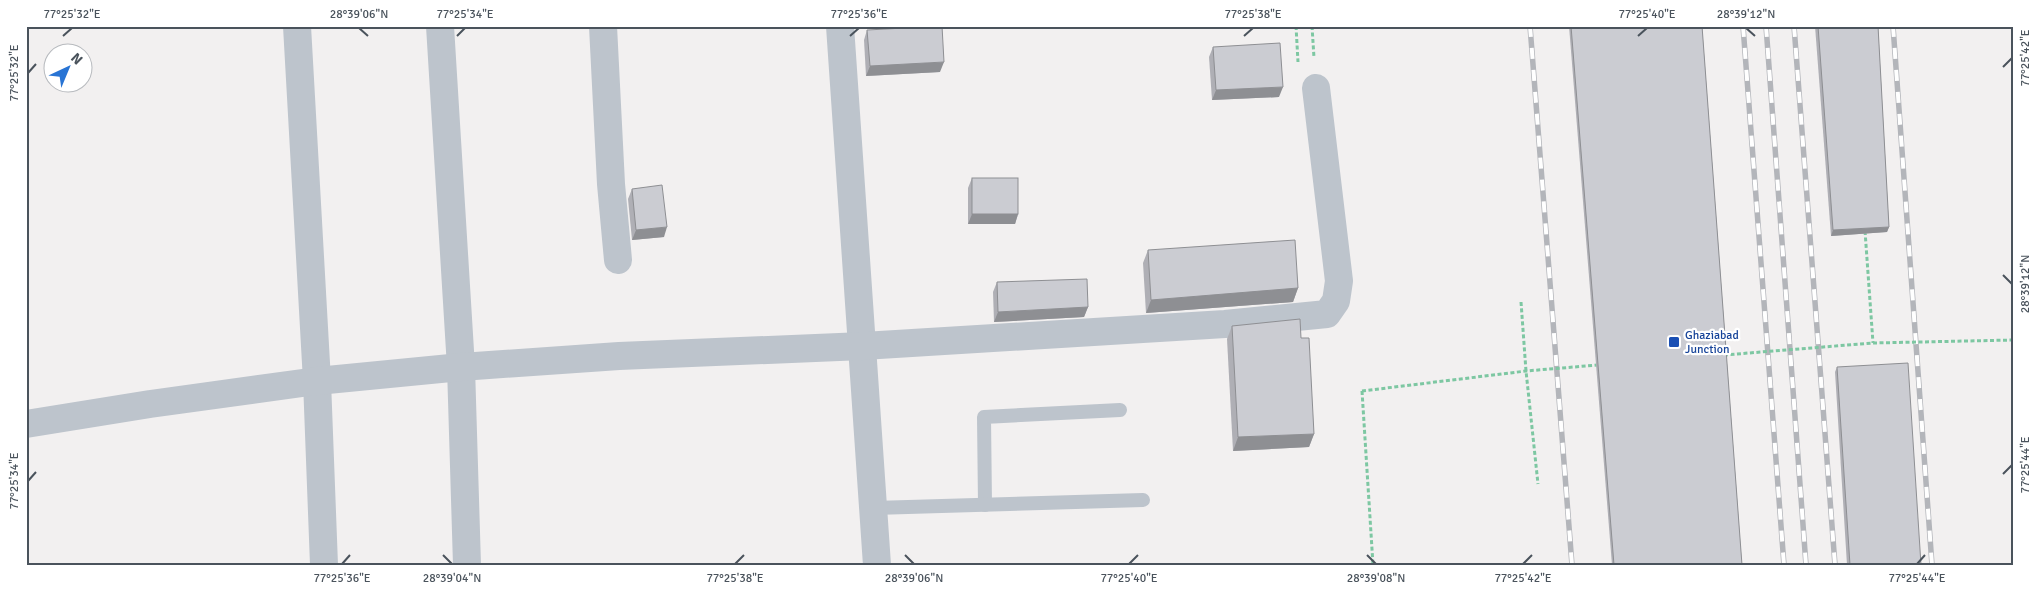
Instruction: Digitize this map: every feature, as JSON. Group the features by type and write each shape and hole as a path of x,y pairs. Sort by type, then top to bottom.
{"street":[{"path":"297,26 317,381 324,565"},
{"path":"440,26 461,368 467,565"},
{"path":"603,26 611,184 618,260"},
{"path":"840,26 877,565"},
{"path":"26,424 150,404 317,381 461,368 619,356 863,346 1225,324 1327,314 1336,301 1339,281 1316,88"}],"lane":[{"path":"985,505 984,417 1120,410"},
{"path":"874,508 1143,500"}],"path":[{"path":"1864,221 1873,343"},
{"path":"1521,302 1538,484"},
{"path":"1716,355 1873,343 2013,340"},
{"path":"1373,565 1362,391 1526,371 1601,365"}],"building":[{"path":"942,26 944,62 870,66 867,30"},
{"path":"1571,26 1702,26 1742,565 1614,565"},
{"path":"1818,26 1878,26 1889,227 1833,230"},
{"path":"1280,43 1283,87 1216,90 1213,47"},
{"path":"972,178 1018,178 1018,214 972,214"},
{"path":"662,185 667,227 636,230 632,189"},
{"path":"1295,240 1298,288 1151,300 1148,250"},
{"path":"1087,279 1088,307 998,312 997,282"},
{"path":"1300,319 1301,338 1309,338 1314,434 1238,437 1232,326"},
{"path":"1908,363 1921,565 1850,565 1837,367"}],"railway":[{"path":"1530,26 1572,565"},
{"path":"1743,26 1784,565"},
{"path":"1766,26 1806,565"},
{"path":"1794,26 1835,565"},
{"path":"1893,26 1932,565"}],"place":[{"name":"Ghaziabad Junction","path":"1674,342"}]}
